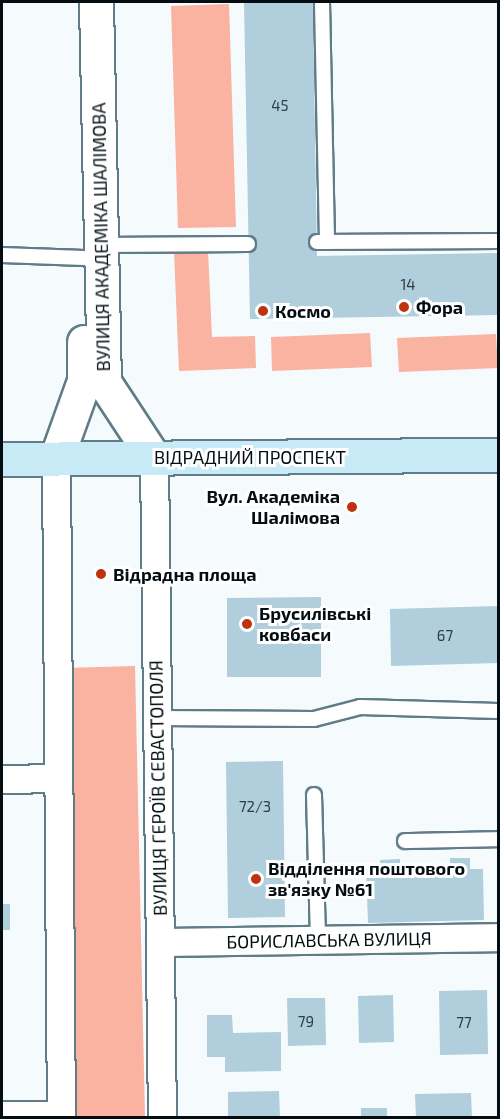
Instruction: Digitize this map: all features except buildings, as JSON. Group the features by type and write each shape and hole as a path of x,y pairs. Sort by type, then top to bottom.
{"main road":[{"name":"ВІДРАДНИЙ ПРОСПЕКТ","path":"2,459 498,455"}],"street":[{"name":"ВУЛИЦЯ АКАДЕМІКА ШАЛІМОВА","path":"81,2 93,252 104,382 154,458"},
{"name":"ВУЛИЦЯ АКАДЕМІКА ШАЛІМОВА","path":"56,459 84,381 93,252 96,2"},
{"name":"ВУЛИЦЯ ГЕРОЇВ СЕВАСТОПОЛЯ","path":"154,458 162,1118"},
{"path":"2,1115 61,1116 56,459"},
{"path":"2,779 58,778"},
{"name":"БОРИСЛАВСЬКА ВУЛИЦЯ","path":"160,942 498,938"}],"lane":[{"path":"322,2 322,242 498,241"},
{"path":"2,255 248,243"},
{"path":"157,718 314,719 360,707 498,711"},
{"path":"314,795 318,940"},
{"path":"405,841 498,839"}],"shaded area":[{"path":"229,4 236,227 178,228 171,6"},
{"path":"208,251 212,337 255,336 256,368 179,371 174,252"},
{"path":"370,333 372,367 272,371 271,337"},
{"path":"496,334 498,368 399,372 397,338"},
{"path":"135,666 145,1117 69,1117 63,668"}],"place":[{"name":"Фора","path":"404,307"},
{"name":"Космо","path":"263,311"},
{"name":"Вул. Академіка Шалімова","path":"352,507"},
{"name":"Відрадна площа","path":"101,574"},
{"name":"Брусилівські ковбаси","path":"247,624"},
{"name":"Відділення поштового зв'язку №61","path":"256,879"}]}
